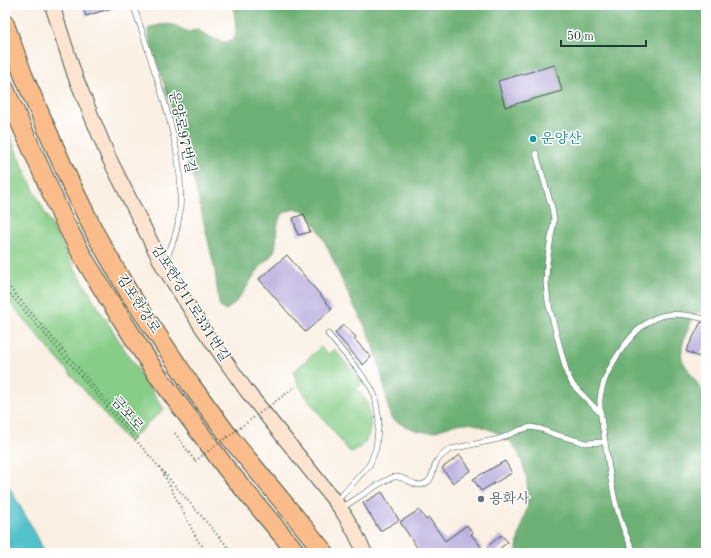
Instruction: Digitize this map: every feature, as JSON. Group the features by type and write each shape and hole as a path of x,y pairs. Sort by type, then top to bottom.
{"highway":[{"name":"김포한강로","path":"5,24 24,77 70,182 96,235 128,291 231,439 325,553"},
{"name":"김포한강로","path":"5,89 62,217 83,257 108,298 156,373 193,424 226,468 297,553"}],"main road":[{"name":"김포한강11로331번길","path":"52,5 75,76 105,149 163,266 203,329 246,390 338,506 366,553"}],"lane":[{"name":"운양로97번길","path":"133,5 162,92 171,128 180,176 179,222 176,235 163,266"},
{"path":"536,153 554,220 547,262 546,283 548,302 567,374 574,385 601,414"},
{"path":"635,553 621,523 615,501 601,414 602,391 606,379 620,353 640,328 652,319 662,315 677,314 706,319"},
{"path":"328,334 370,386 375,396 379,420 376,448 370,464 338,506"},
{"path":"338,506 387,480 396,477 422,485 429,482 437,461 445,452 451,449 499,439 531,427 541,428 554,434 585,443 605,442"}],"path":[{"path":"5,282 138,438"},
{"name":"금포로","path":"5,288 233,553"},
{"path":"175,433 195,461 295,387"},
{"path":"160,467 198,541 209,553"}],"green space":[{"path":"234,5 706,5 706,314 696,312 686,335 681,354 682,360 706,397 706,553 517,553 518,538 527,508 528,492 523,464 515,448 505,437 484,427 473,424 458,424 436,431 425,432 406,427 391,418 380,369 371,338 350,298 323,238 311,218 303,210 294,209 283,214 278,222 274,252 258,270 236,302 226,310 222,309 219,304 215,271 196,188 148,34 148,29 160,25 171,24 187,32 197,30 223,42 228,42 233,39 236,34"},
{"path":"5,124 38,199 77,271 119,341 164,409 128,442 5,297"},
{"path":"321,347 328,354 334,349 363,383 357,389 368,404 370,430 363,444 353,452 349,451 310,402 298,384 293,372"}],"water":[{"path":"5,480 36,534 45,553 5,553"}],"building":[{"path":"82,5 114,5 115,7 86,16"},
{"path":"555,65 562,91 505,107 498,81"},
{"path":"304,214 310,232 298,235 293,218"},
{"path":"287,255 332,309 305,332 259,279"},
{"path":"701,322 706,323 706,343 699,357 686,351"},
{"path":"343,325 356,337 354,339 371,357 363,365 335,333"},
{"path":"460,455 471,470 453,483 442,468"},
{"path":"505,461 512,473 481,491 473,479"},
{"path":"382,492 399,520 380,531 363,503"},
{"path":"419,510 426,520 429,518 445,541 467,525 473,533 471,534 482,548 475,553 421,553 400,522"},
{"path":"501,535 508,542 492,553 487,547"}],"place":[{"name":"운양산","path":"533,139"},
{"name":"용화사","path":"481,499"}]}
